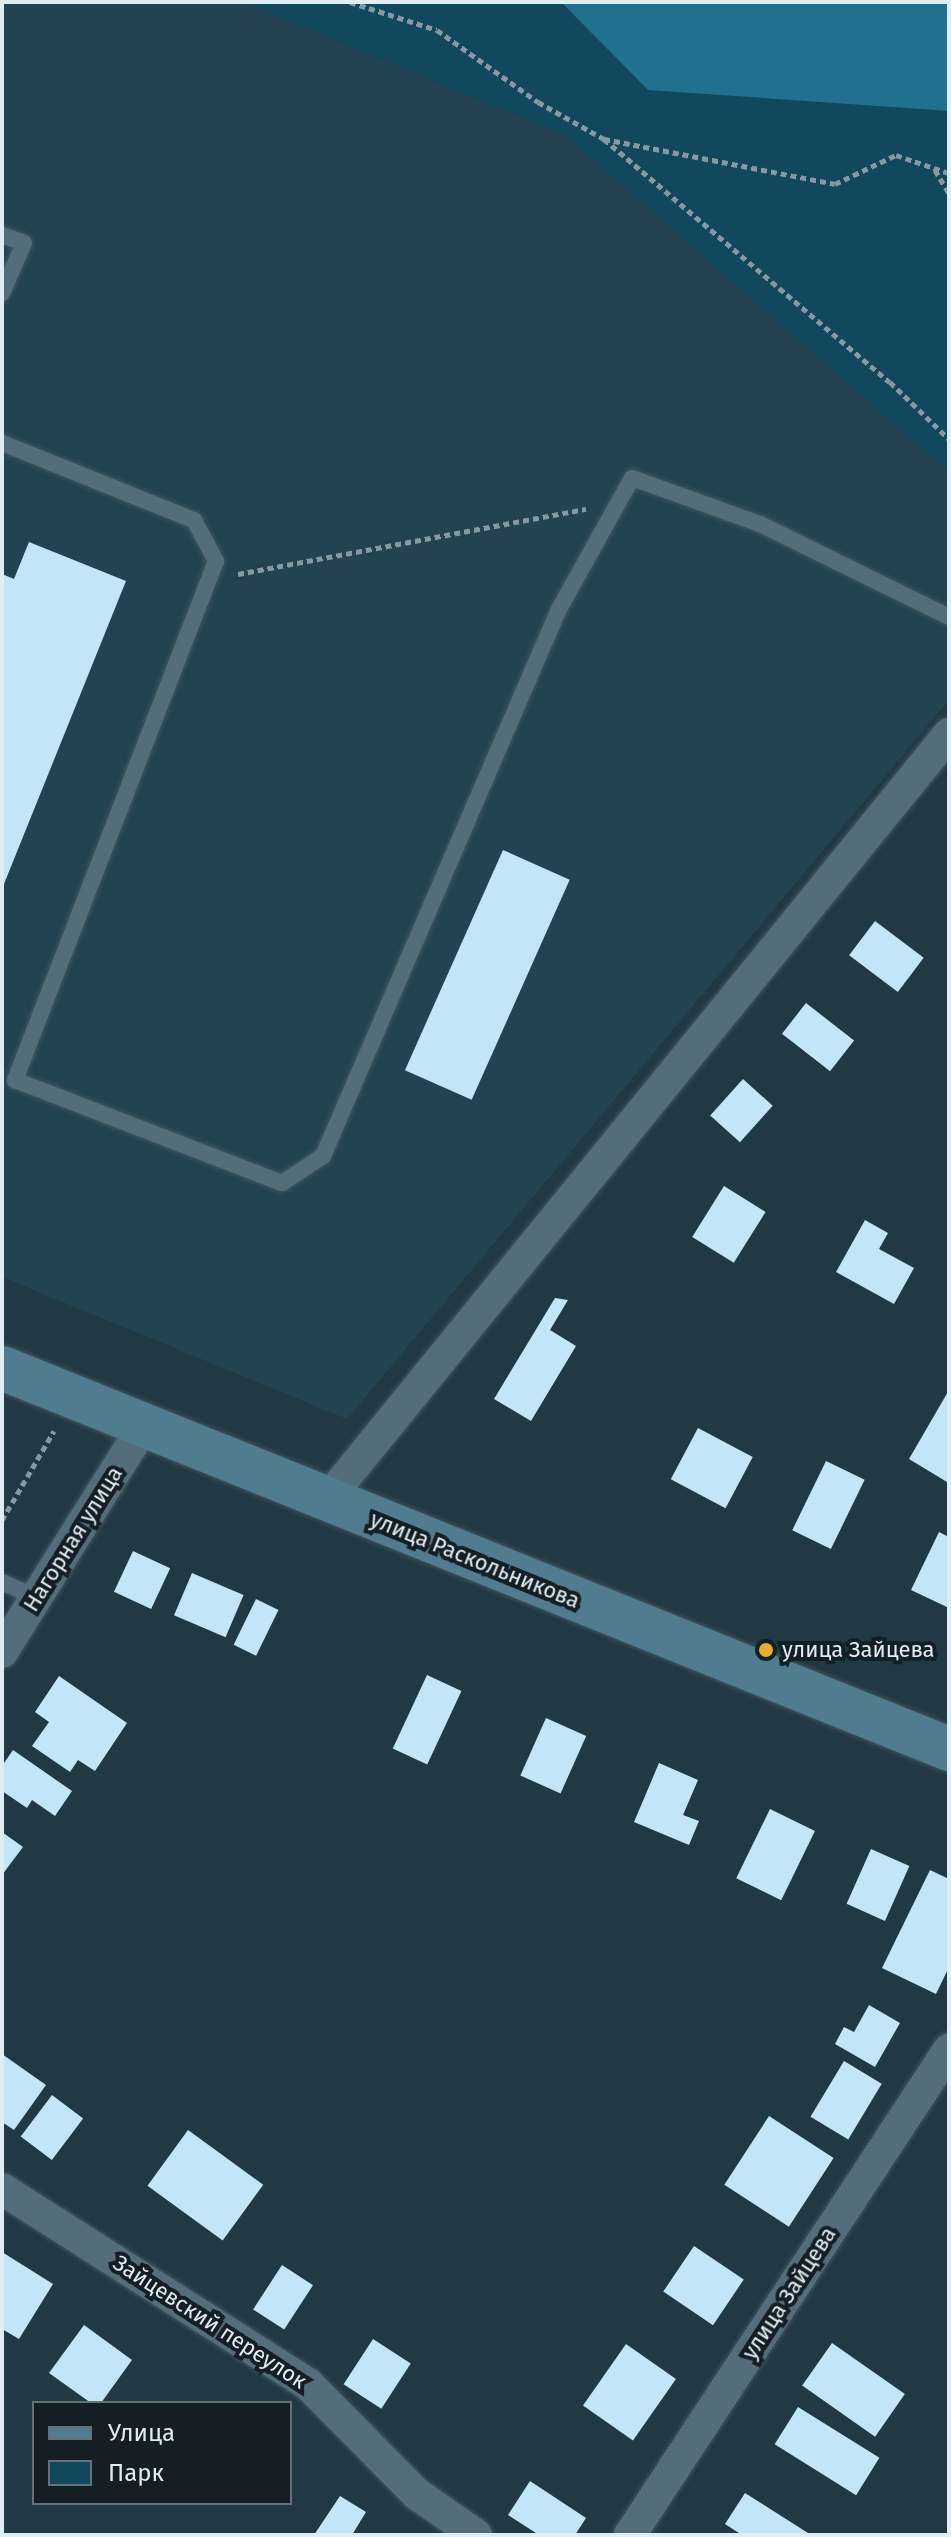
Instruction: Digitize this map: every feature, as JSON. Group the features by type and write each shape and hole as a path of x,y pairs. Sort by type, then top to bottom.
{"main road":[{"name":"улица Раскольникова","path":"2,1368 326,1501 949,1749"}],"street":[{"path":"326,1501 949,734"},
{"name":"Нагорная улица","path":"2,1652 144,1426"},
{"name":"улица Зайцева","path":"630,2535 949,2050"},
{"name":"Зайцевский переулок","path":"2,2189 308,2384 417,2494 476,2535"}],"lane":[{"path":"2,235 24,243 2,293"},
{"path":"2,443 194,520 216,561 8,1078 282,1183 323,1156 558,611 632,478 760,524 949,617"},
{"path":"2,1582 36,1597"}],"path":[{"path":"350,2 437,30 538,102 604,139 890,382 949,439"},
{"path":"604,139 835,184 896,155 949,173"},
{"path":"934,168 949,193"},
{"path":"210,579 618,503"},
{"path":"2,1520 74,1398"}],"shaded area":[{"path":"2,2 243,2 565,135 949,472 949,700 347,1419 2,1277"},
{"path":"561,2 949,2 949,111 648,90"}],"green space":[{"path":"243,2 561,2 648,90 949,111 949,472 565,135"}],"building":[{"path":"29,542 126,581 2,889 2,574 14,579"},
{"path":"503,850 570,880 472,1100 405,1070"},
{"path":"875,921 924,958 898,992 849,955"},
{"path":"806,1003 854,1041 830,1071 782,1034"},
{"path":"743,1079 773,1106 740,1142 710,1115"},
{"path":"724,1186 766,1212 734,1263 692,1237"},
{"path":"865,1220 888,1233 879,1249 914,1268 894,1304 836,1272"},
{"path":"555,1298 568,1300 550,1330 576,1346 531,1421 494,1399"},
{"path":"949,1390 949,1479 947,1482 909,1459"},
{"path":"698,1428 753,1457 726,1508 671,1479"},
{"path":"826,1461 865,1480 831,1549 792,1530"},
{"path":"939,1532 949,1537 949,1608 911,1590"},
{"path":"133,1551 170,1568 151,1609 114,1592"},
{"path":"192,1573 244,1595 226,1637 174,1615"},
{"path":"256,1599 278,1610 256,1656 234,1645"},
{"path":"427,1675 461,1691 427,1764 393,1748"},
{"path":"59,1676 127,1723 95,1771 78,1760 70,1772 32,1746 49,1722 35,1712"},
{"path":"546,1718 586,1736 561,1793 520,1776"},
{"path":"13,1750 72,1791 55,1816 32,1800 27,1808 2,1791 2,1766"},
{"path":"659,1763 698,1780 683,1815 699,1821 689,1845 634,1822"},
{"path":"770,1809 815,1831 781,1900 736,1878"},
{"path":"2,1832 23,1847 2,1875"},
{"path":"871,1849 909,1866 885,1921 847,1904"},
{"path":"930,1870 949,1879 949,1967 936,1994 882,1968"},
{"path":"869,2005 900,2023 875,2067 835,2044 844,2027 854,2032"},
{"path":"2,2054 46,2085 14,2130 2,2122"},
{"path":"844,2061 882,2084 848,2139 811,2117"},
{"path":"52,2095 83,2118 52,2160 21,2137"},
{"path":"769,2116 834,2158 789,2227 724,2185"},
{"path":"188,2130 263,2185 223,2240 147,2186"},
{"path":"694,2246 744,2280 713,2325 663,2292"},
{"path":"2,2252 53,2284 19,2339 2,2329"},
{"path":"282,2265 313,2285 284,2330 253,2309"},
{"path":"84,2325 132,2360 102,2401 88,2401 49,2373"},
{"path":"373,2339 411,2364 381,2409 344,2384"},
{"path":"832,2343 905,2394 875,2437 802,2386"},
{"path":"626,2344 676,2379 633,2440 583,2405"},
{"path":"798,2407 879,2458 856,2495 775,2444"},
{"path":"530,2481 586,2518 575,2535 539,2535 508,2515"},
{"path":"745,2493 808,2533 742,2535 725,2524"},
{"path":"340,2496 366,2512 352,2535 314,2535"}],"place":[{"name":"улица Зайцева","path":"766,1650"}]}
